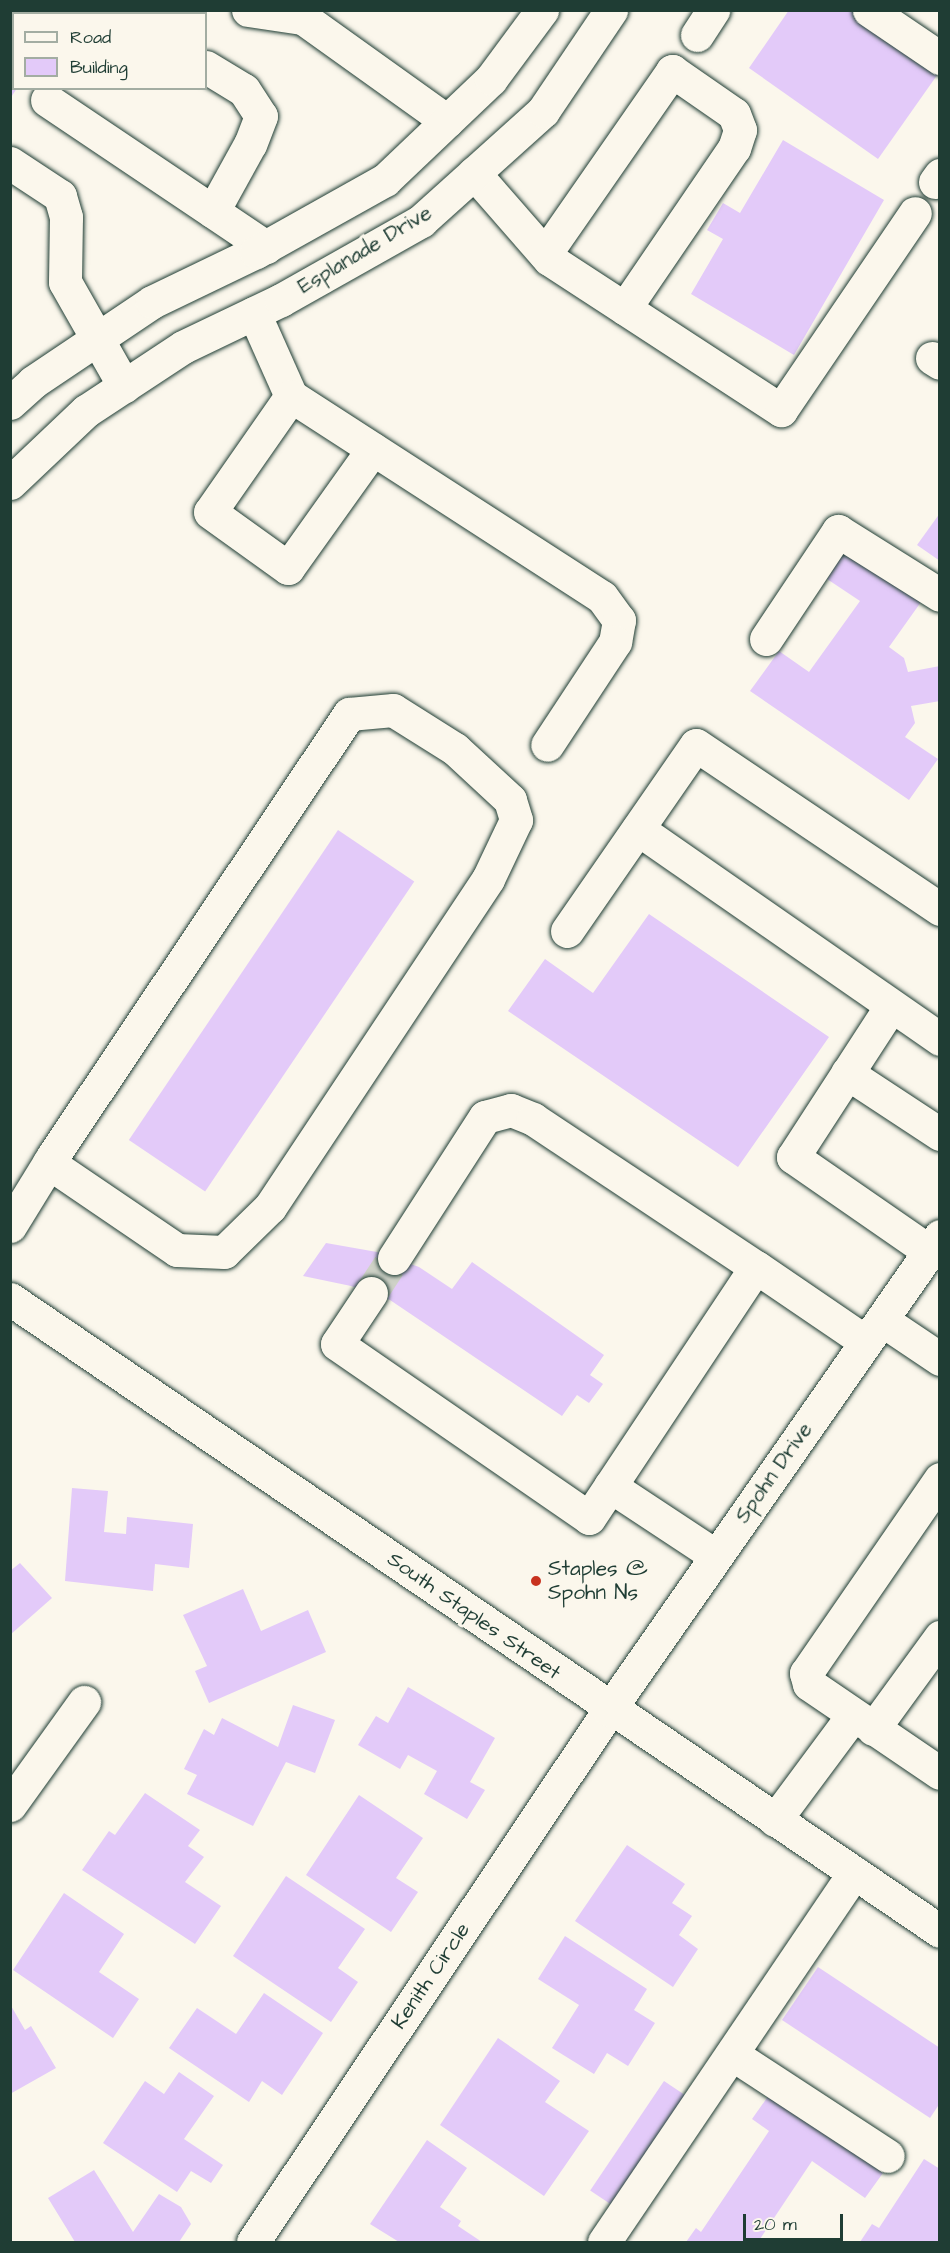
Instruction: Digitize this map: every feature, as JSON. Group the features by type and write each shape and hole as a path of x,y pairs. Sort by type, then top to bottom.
{"street":[{"path":"248,10 303,18 447,121"},
{"path":"10,402 33,382 152,302 266,247 386,180 491,79 542,10"},
{"name":"Esplanade Drive","path":"10,483 86,411 183,347 254,313 421,221 543,111 610,10"},
{"path":"869,10 939,58"},
{"path":"207,68 244,90 261,116 250,144 213,211"},
{"path":"545,254 672,71 734,114 740,130 734,148 625,308"},
{"path":"47,100 266,247"},
{"path":"10,163 60,196 66,217 65,282 124,386"},
{"path":"474,173 545,254 781,410 915,213"},
{"path":"254,313 291,396 602,597 619,620 615,642 547,746"},
{"path":"291,396 210,512 288,568 373,449"},
{"path":"766,639 838,531 939,595"},
{"path":"10,1226 49,1163 349,714 393,710 454,749 510,800 516,820 488,879 270,1207 224,1252 177,1250 49,1163"},
{"path":"567,932 696,745 939,909"},
{"path":"638,829 939,1039"},
{"path":"891,1006 793,1157 934,1244"},
{"path":"847,1073 939,1134"},
{"path":"394,1258 485,1117 511,1110 533,1119 756,1267 874,1331 939,1359"},
{"name":"Spohn Drive","path":"609,1710 934,1244"},
{"path":"371,1293 337,1344 589,1518 756,1267"},
{"name":"South Staples Street","path":"10,1299 609,1710 939,1931"},
{"path":"939,1479 806,1672 809,1684 939,1773"},
{"path":"610,1486 717,1556"},
{"path":"775,1820 939,1637"},
{"path":"10,1805 84,1702"},
{"name":"Kenith Circle","path":"253,2242 609,1710"},
{"path":"604,2242 854,1874"},
{"path":"732,2054 888,2156"}],"building":[{"path":"789,10 857,10 940,71 878,159 749,68"},
{"path":"10,21 12,90 16,90 10,99"},
{"path":"783,140 884,200 794,355 691,294 723,239 707,230 723,203 740,213"},
{"path":"940,513 940,561 917,545"},
{"path":"846,550 921,602 889,647 904,658 908,672 940,666 940,701 911,706 915,723 905,737 938,759 909,800 750,691 779,651 809,672 860,601 827,579"},
{"path":"338,830 414,881 205,1192 129,1140"},
{"path":"649,914 829,1037 738,1167 508,1011 545,959 593,993"},
{"path":"326,1243 377,1252 419,1267 452,1289 472,1262 604,1355 590,1375 603,1384 589,1403 577,1395 562,1416 390,1300 351,1286 303,1276"},
{"path":"72,1488 108,1491 104,1532 126,1534 127,1517 193,1524 189,1568 155,1564 153,1591 65,1581"},
{"path":"20,1563 52,1598 10,1635 10,1571"},
{"path":"243,1589 261,1631 308,1610 326,1652 209,1703 195,1671 207,1666 183,1615"},
{"path":"408,1687 495,1738 470,1782 485,1790 467,1819 424,1794 437,1771 408,1755 400,1769 358,1745 376,1716 388,1723"},
{"path":"293,1705 335,1720 315,1773 286,1762 253,1826 187,1794 197,1775 184,1769 204,1729 214,1735 222,1718 278,1747"},
{"path":"145,1793 200,1830 188,1846 204,1857 185,1882 221,1906 195,1944 82,1870 109,1831 115,1835"},
{"path":"359,1795 423,1838 396,1878 418,1892 391,1932 306,1875"},
{"path":"627,1845 685,1884 672,1903 692,1916 679,1935 698,1949 673,1987 575,1921"},
{"path":"286,1876 365,1929 338,1968 358,1982 331,2022 233,1956"},
{"path":"64,1893 124,1934 99,1972 139,1999 113,2038 13,1970"},
{"path":"565,1936 647,1989 634,2010 655,2023 628,2066 607,2053 594,2074 552,2048 579,2005 538,1979"},
{"path":"818,1967 940,2048 940,2103 930,2118 782,2020"},
{"path":"264,1993 323,2033 282,2095 262,2081 249,2102 169,2048 197,2008 236,2034"},
{"path":"10,2004 25,2030 31,2026 56,2068 10,2094"},
{"path":"498,2038 560,2081 545,2102 589,2131 544,2196 440,2125"},
{"path":"179,2072 214,2096 184,2139 223,2165 211,2183 191,2171 177,2192 103,2143 145,2081 164,2094"},
{"path":"664,2081 686,2096 613,2206 590,2190"},
{"path":"769,2095 883,2173 865,2198 812,2161 758,2242 686,2242 696,2228 701,2232 769,2131 752,2119"},
{"path":"427,2140 467,2168 440,2207 461,2221 458,2226 482,2242 399,2242 370,2224"},
{"path":"924,2159 940,2169 940,2242 860,2242 872,2224 879,2228"},
{"path":"94,2170 133,2232 159,2194 181,2207 191,2224 179,2242 75,2242 48,2198"}],"tunnel":[{"path":"371,1293 394,1258"}],"place":[{"name":"Staples @ Spohn Ns","path":"536,1581"}]}
